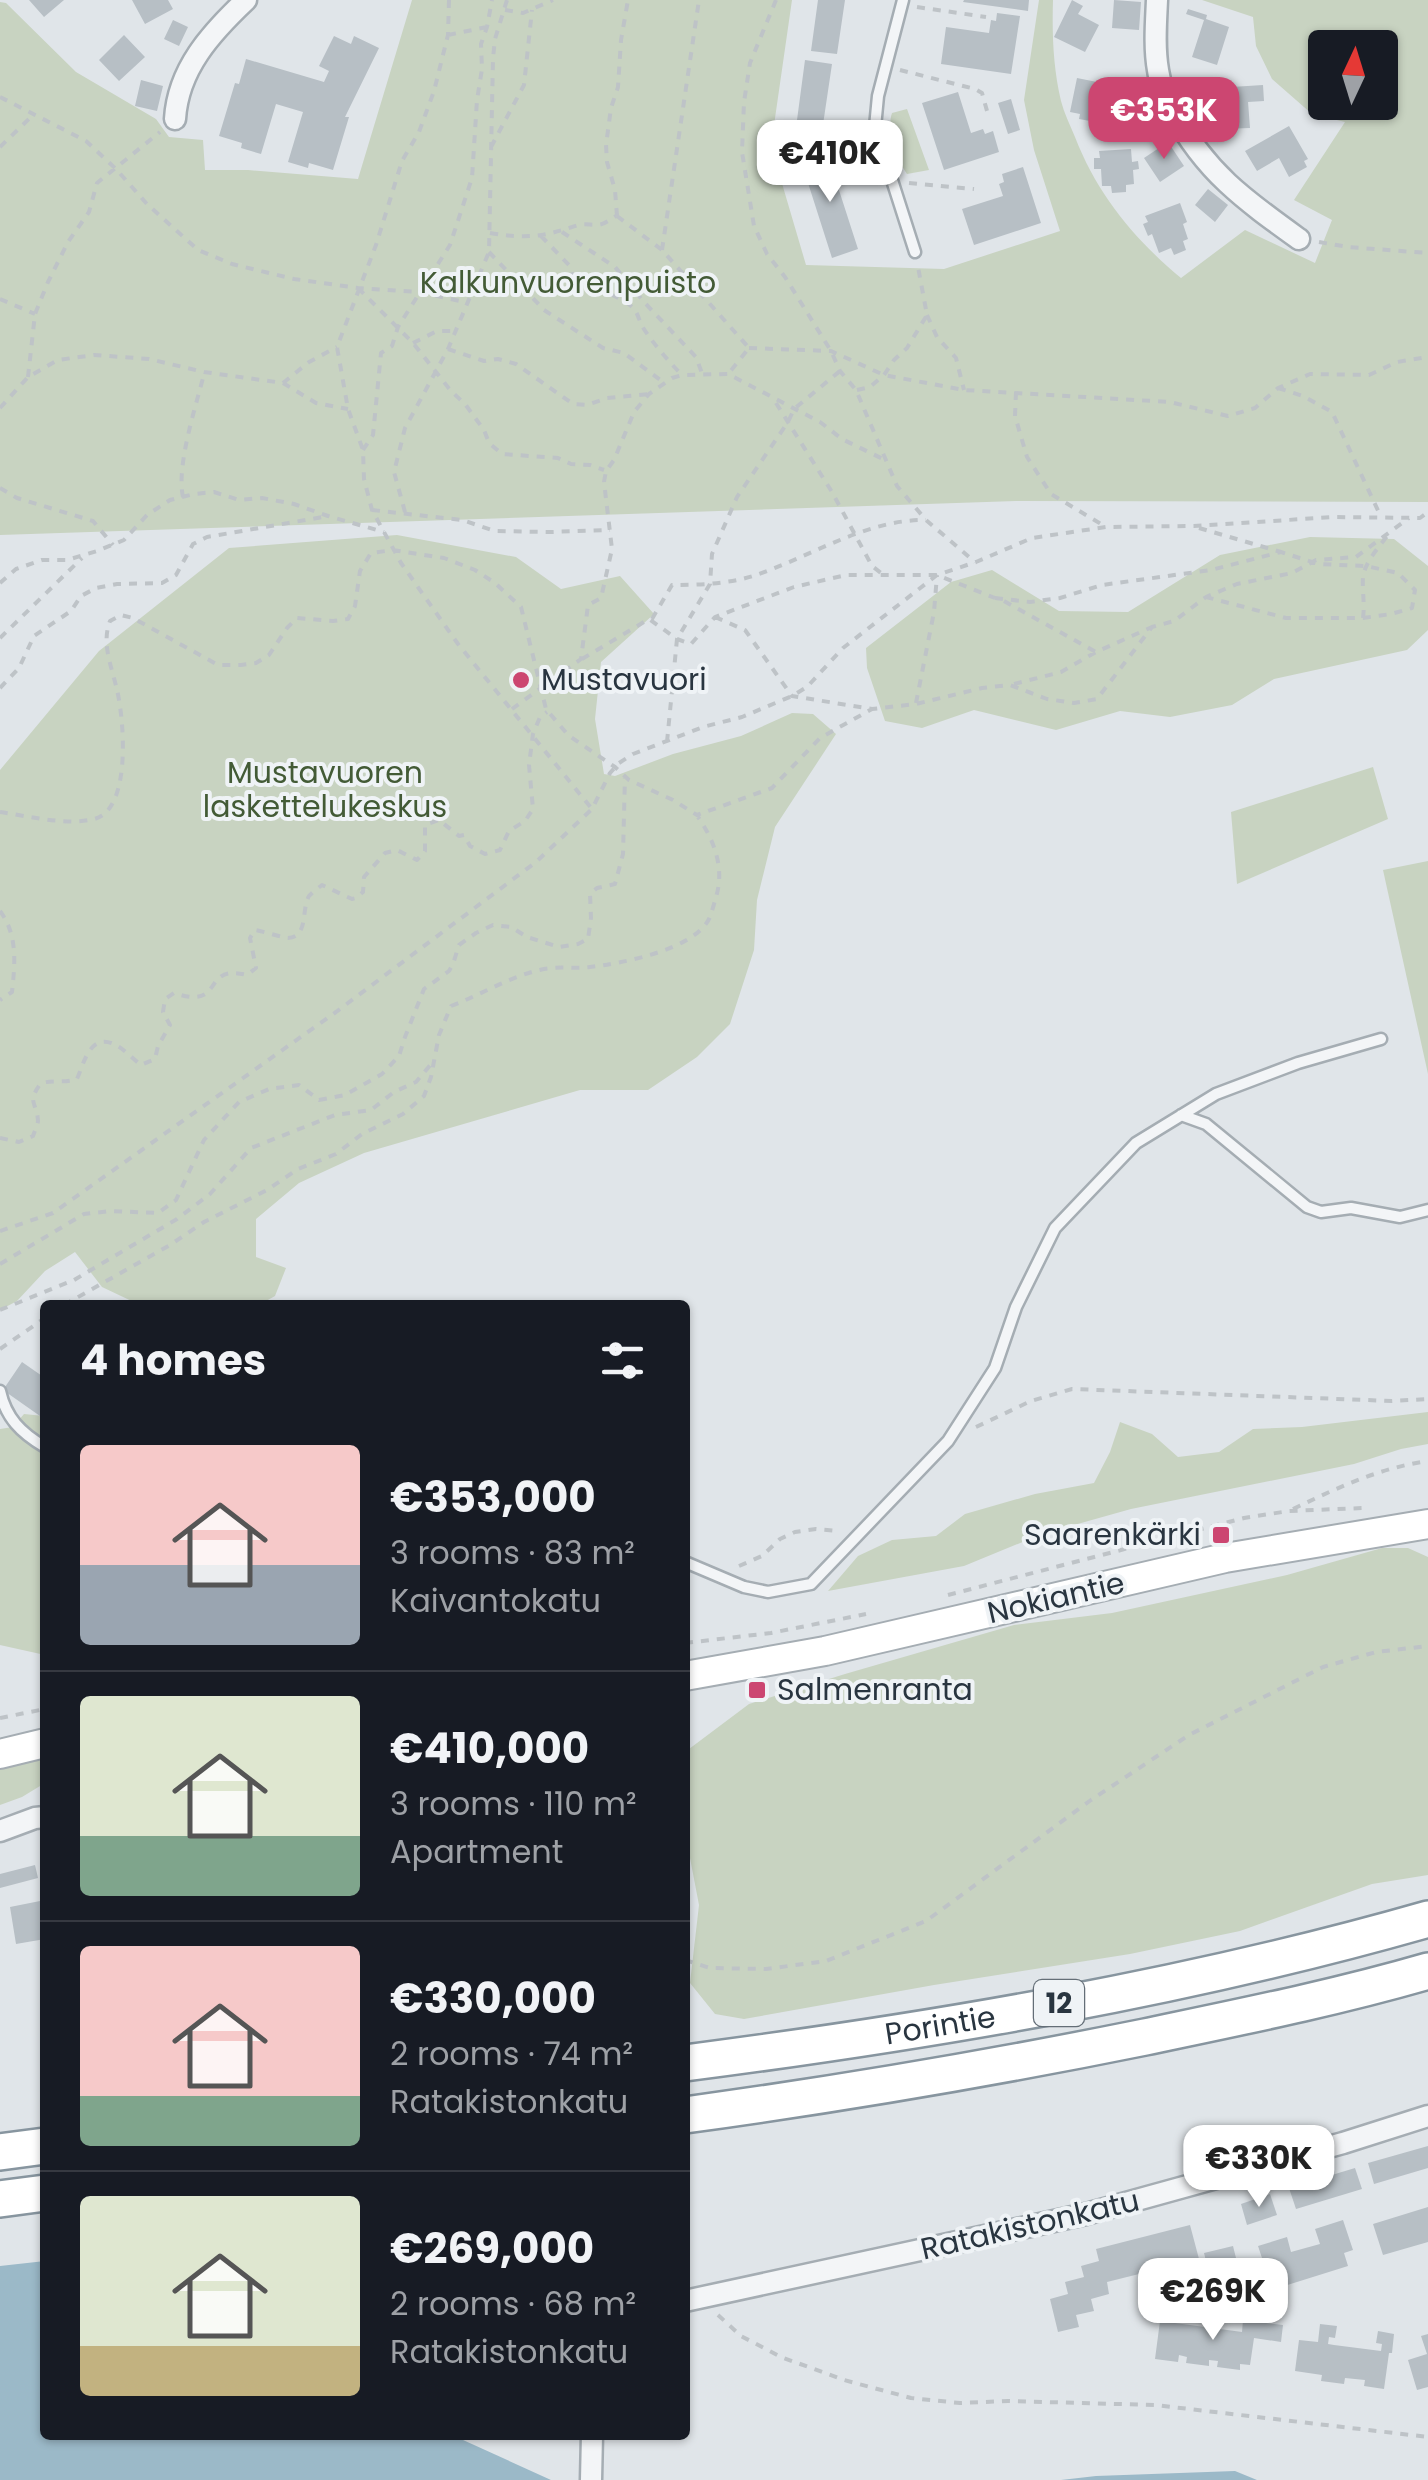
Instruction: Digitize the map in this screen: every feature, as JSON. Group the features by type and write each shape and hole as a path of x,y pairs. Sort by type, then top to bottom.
{"highway":[{"name":"Porintie","path":"690,2062 945,2026 1249,1964 1428,1919"},
{"name":"Porintie","path":"690,2114 1089,2048 1262,2013 1428,1971"},
{"path":"0,2152 40,2147"},
{"path":"0,2198 40,2194"}],"main road":[{"name":"Nokiantie","path":"690,1675 826,1651 1225,1558 1428,1524"},
{"path":"0,1742 40,1740"},
{"path":"0,1754 40,1742"}],"street":[{"path":"175,119 184,76 208,39 246,0"},
{"path":"1157,0 1158,72 1165,96 1184,132 1205,163 1234,190 1299,239"},
{"path":"0,1831 40,1818"},
{"name":"Ratakistonkatu","path":"690,2300 1086,2214 1428,2116"},
{"path":"591,2480 592,2440"}],"lane":[{"path":"903,2 878,96 875,127 915,252"},
{"path":"690,1564 744,1587 768,1592 812,1584 948,1440 995,1368 1016,1308 1055,1228 1136,1143 1216,1094 1298,1063 1382,1039"},
{"path":"1181,1116 1206,1124 1308,1207 1321,1212 1350,1208 1400,1216 1428,1210"},
{"path":"0,1391 4,1406 24,1435 40,1444"}],"path":[{"path":"283,382 336,347 346,326 402,161 419,132 434,91 448,35 449,0"},
{"path":"363,450 373,435 381,353 392,346 398,327 450,245 472,178 482,69 480,44 492,0"},
{"path":"405,512 394,472 406,428 448,349 489,252 495,39 507,0"},
{"path":"505,10 523,13 554,0"},
{"path":"617,216 606,144 618,87 628,0"},
{"path":"662,250 699,0"},
{"path":"776,0 750,63 744,102 742,152 754,226 767,254 856,390 897,486 926,520 976,562"},
{"path":"903,2 986,18"},
{"path":"491,147 524,86 532,10"},
{"path":"448,35 487,27"},
{"path":"886,66 975,89 982,93 989,118"},
{"path":"0,96 86,141 198,250 232,264 294,280 419,292 469,303"},
{"path":"0,147 34,116"},
{"path":"476,116 490,118"},
{"path":"28,378 35,314 68,242 88,212 98,184 175,119"},
{"path":"894,182 974,189"},
{"path":"490,233 541,236 582,224 600,225 617,216"},
{"path":"617,216 662,250 749,348 831,351 884,375 964,390 1170,402 1228,416 1255,408 1278,388 1310,374 1368,375 1397,362 1428,357"},
{"path":"562,232 615,267 696,357 703,376"},
{"path":"541,236 569,265 574,280 592,290 613,294 638,313 642,325 682,375"},
{"path":"1299,239 1428,253"},
{"path":"489,252 544,310 603,348 624,353 664,382"},
{"path":"915,252 927,315 938,338 956,358 964,390"},
{"path":"358,288 413,343 502,454 558,458 606,470"},
{"path":"0,299 35,314"},
{"path":"856,390 870,387 884,375 908,348 927,315"},
{"path":"413,343 437,331 454,331"},
{"path":"336,347 348,409 363,450 364,479 372,510 400,564 458,644 592,808"},
{"path":"728,374 749,348"},
{"path":"448,349 484,361 516,364 572,404 649,394"},
{"path":"0,408 28,378 58,360 94,355 149,359 204,372 283,382 316,403 348,409"},
{"path":"668,742 676,639 710,584 712,554 738,497 794,408 840,371"},
{"path":"184,496 181,486 187,445 204,372"},
{"path":"582,659 588,605 601,598 612,549 606,470 634,412 664,382 682,375 728,374 888,462"},
{"path":"1278,388 1332,412 1381,518"},
{"path":"1016,392 1015,416 1027,458 1051,494 1106,527"},
{"path":"774,399 872,566 885,576"},
{"path":"0,488 18,498 93,520 112,545"},
{"path":"0,583 16,569 42,560 67,560 124,540 146,515 170,500 214,492 239,500 262,498 294,504 384,532"},
{"path":"372,510 462,520 495,531 610,530"},
{"path":"512,709 582,659 649,619 676,639 691,644 715,618 794,587 846,575 938,575 1032,538 1106,527 1420,518 1428,512"},
{"path":"0,688 20,668 34,636 71,612 81,596 96,588 162,583 176,575 193,544 207,537 328,516"},
{"path":"715,618 745,630 792,696 872,708 916,704 1060,672 1096,652 1174,621 1206,597 1237,584 1292,573 1312,562 1356,557 1409,518"},
{"path":"651,621 672,585 710,584 756,575 855,535 904,520 926,520"},
{"path":"1194,526 1312,562 1398,573 1415,590 1412,608 1363,618 1286,618 1206,597"},
{"path":"1363,618 1366,600 1362,579 1366,566 1390,531"},
{"path":"0,812 72,822 98,819 110,806 118,792 122,728 105,640 110,621 121,615 133,618 218,665 256,663 268,655 297,618 348,618 355,606 360,571 372,553 393,550 444,558 475,570 521,607 547,712 568,735 624,776 697,815 710,834 718,858 718,890 708,922 690,938 639,958 588,968 550,967 522,974 451,1006 439,1035 424,1096 403,1114 362,1134 336,1154 298,1169 73,1300"},
{"path":"995,598 1030,602 1060,598 1102,585 1211,570 1281,552"},
{"path":"0,638 85,554"},
{"path":"938,575 995,598 1096,652"},
{"path":"0,1232 52,1213 336,1012 536,862 592,808 610,772 632,754 792,696 807,687 843,648 938,575"},
{"path":"916,704 938,575"},
{"path":"1010,685 1046,699 1074,703 1097,700 1152,627"},
{"path":"697,815 772,788 820,738 872,708"},
{"path":"0,1138 19,1142 33,1136 38,1122 32,1104 41,1082 78,1079 88,1050 98,1044 114,1043 141,1065 155,1059 170,1025 164,1012 165,999 174,993 199,998 216,986 216,979 223,973 246,974 256,968 250,938 255,930 290,938 296,935 301,930 310,894 322,885 356,898 363,892 362,880 368,870 385,853 397,850 417,860 425,850 425,825 439,820 485,854 500,850 509,830 524,821 533,809 529,765 533,734 540,717 547,712"},
{"path":"0,1264 84,1214 111,1210 158,1214 176,1200 204,1140 238,1102 269,1089 299,1086 319,1100 345,1095 382,1074 400,1056 424,989 449,971 459,945 476,932 493,925 511,928 559,947 588,938 590,894 615,884 621,865 626,806 624,776"},
{"path":"0,912 9,922 15,950 12,992 0,1000"},
{"path":"0,1310 74,1280 177,1220 210,1194 251,1148 336,1116 371,1110 394,1092 416,1082 434,1059"},
{"path":"0,1349 40,1321"},
{"path":"948,1440 1032,1401 1072,1389 1392,1401 1428,1399"},
{"path":"1289,1511 1381,1470 1428,1461"},
{"path":"933,1599 1244,1518 1289,1511 1375,1508"},
{"path":"1288,1522 1289,1511"},
{"path":"1244,1518 1248,1530"},
{"path":"716,1576 762,1556 780,1539 816,1529"},
{"path":"690,1642 771,1633 865,1614"},
{"path":"690,1962 710,1968 766,1969 826,1961 926,1921 1091,1800 1189,1735 1323,1667 1376,1652 1428,1646"},
{"path":"0,1718 40,1710"},
{"path":"708,2298 723,2321 742,2336 782,2356 844,2380 911,2398 960,2403 1155,2405 1428,2437"}],"green space":[{"name":"Kalkunvuorenpuisto","path":"412,0 792,0 771,146 806,265 944,269 1060,231 1034,150 1024,100 1039,0 1053,0 1055,63 1065,114 1094,178 1148,248 1181,278 1245,230 1315,263 1332,220 1294,200 1345,122 1337,120 1398,120 1398,30 1308,30 1308,110 1272,79 1256,46 1253,17 1202,0 1428,0 1428,502 1016,501 0,535 0,2 6,3 76,72 156,119 169,137 203,140 205,170 358,179"},
{"path":"907,109 929,170 907,174 890,128 892,113"},
{"name":"Mustavuoren laskettelukeskus","path":"397,535 516,557 561,589 620,576 654,614 601,662 595,719 604,774 615,776 673,754 741,736 792,713 813,714 836,734 775,827 757,900 754,950 730,1024 697,1057 648,1090 580,1090 364,1153 299,1183 256,1219 256,1257 286,1268 275,1296 268,1300 129,1300 102,1287 75,1252 45,1271 17,1301 0,1310 0,770 99,651 229,548"},
{"path":"1310,537 1394,539 1428,566 1428,630 1407,650 1274,679 1232,705 1170,717 1120,711 1056,730 974,710 922,728 885,721 867,668 866,648 951,582 992,570 1059,611 1128,612 1220,555"},
{"path":"1373,767 1388,819 1237,884 1231,812"},
{"path":"1428,861 1428,1074 1383,870"},
{"path":"1428,1412 1428,1444 1354,1464 1131,1509 1042,1534 964,1566 828,1591 858,1556 892,1540 936,1536 965,1514 1035,1494 1094,1483 1120,1422 1152,1434 1178,1457 1219,1452 1253,1429"},
{"path":"24,1414 40,1416 40,1654 0,1645 0,1429 13,1427"},
{"path":"1382,1548 1408,1548 1428,1557 1428,1875 1372,1884 1240,1931 1130,1954 744,2019 715,2014 690,1983 699,1905 690,1858 690,1748 749,1704 1014,1625 1112,1613 1287,1575"},
{"path":"40,1760 40,1786 0,1805 0,1768"}],"water":[{"path":"40,2262 40,2440 463,2440 551,2480 0,2480 0,2266"},
{"path":"1235,2471 1257,2480 1061,2480 1096,2476"}],"building":[{"path":"29,0 64,0 44,17"},
{"path":"132,0 168,0 173,9 145,24"},
{"path":"818,0 845,0 837,54 811,51"},
{"path":"964,0 1029,0 1028,11"},
{"path":"1072,0 1083,6 1078,14 1099,25 1085,52 1054,37"},
{"path":"1114,0 1141,2 1139,30 1112,28"},
{"path":"1188,9 1229,27 1217,65 1192,57 1204,20 1186,14"},
{"path":"997,13 1020,16 1011,74 941,64 946,27 989,33"},
{"path":"173,20 188,27 179,46 164,39"},
{"path":"124,35 145,57 119,81 99,60"},
{"path":"334,36 351,44 354,36 379,48 345,117 349,117 333,170 288,162 303,112 276,104 261,154 219,136 246,59 324,82 329,71 319,66"},
{"path":"805,60 832,64 821,138 795,135"},
{"path":"1077,78 1107,84 1100,118 1079,119 1080,114 1070,112"},
{"path":"141,80 163,86 157,111 135,106"},
{"path":"1263,85 1264,101 1248,102 1250,128 1222,129 1220,101 1201,102 1200,89"},
{"path":"1149,90 1158,116 1135,125 1126,98"},
{"path":"958,92 971,133 993,131 999,152 944,170 922,103"},
{"path":"1011,99 1020,130 1008,134 998,103"},
{"path":"1289,126 1308,159 1304,161 1307,167 1289,177 1279,158 1257,171 1245,151"},
{"path":"1168,142 1184,166 1160,182 1144,158"},
{"path":"1131,149 1132,162 1138,161 1139,169 1133,170 1134,184 1126,185 1126,192 1112,193 1111,186 1102,186 1101,169 1094,169 1094,158 1100,158 1099,151"},
{"path":"827,153 858,249 832,258 801,161"},
{"path":"1023,167 1041,223 974,245 962,209 1003,196 999,184 1004,182 1002,174"},
{"path":"1208,189 1228,205 1215,222 1195,205"},
{"path":"1180,203 1187,222 1183,224 1188,239 1183,241 1186,250 1174,255 1171,248 1159,253 1152,234 1148,236 1143,224 1148,222 1145,216"},
{"path":"22,1362 40,1375 40,1416 3,1390"},
{"path":"35,1865 38,1878 0,1888 0,1874"},
{"path":"40,1901 40,1940 16,1944 10,1907"},
{"path":"1428,2146 1428,2168 1374,2184 1368,2163"},
{"path":"1355,2168 1362,2189 1296,2209 1289,2188"},
{"path":"1270,2194 1277,2215 1247,2225 1241,2204"},
{"path":"1428,2207 1428,2242 1383,2255 1373,2224"},
{"path":"1343,2220 1353,2250 1344,2253 1348,2266 1281,2287 1277,2274 1268,2276 1258,2246 1287,2237 1291,2252 1320,2244 1315,2229"},
{"path":"1190,2225 1199,2259 1107,2282 1109,2294 1091,2299 1094,2311 1076,2315 1079,2327 1058,2332 1050,2299 1068,2294 1065,2282 1084,2277 1081,2266 1099,2261 1096,2249"},
{"path":"1233,2246 1236,2258 1207,2265 1204,2253"},
{"path":"1243,2320 1283,2325 1281,2342 1254,2338 1250,2365 1240,2364 1240,2370 1217,2367 1218,2361 1209,2360 1209,2366 1186,2363 1187,2357 1179,2355 1178,2362 1155,2359 1160,2321 1242,2332"},
{"path":"1320,2324 1337,2326 1335,2338 1329,2337 1328,2344 1334,2345 1381,2351 1382,2344 1376,2343 1378,2331 1394,2334 1384,2389 1364,2386 1365,2380 1345,2378 1344,2384 1321,2381 1322,2375 1295,2371 1299,2340 1318,2342"},
{"path":"1428,2334 1428,2387 1417,2390 1408,2360 1427,2354 1421,2336"}],"place":[{"name":"Mustavuori","path":"521,680"},
{"name":"Saarenkärki","path":"1221,1535"},
{"name":"Salmenranta","path":"757,1690"}]}
